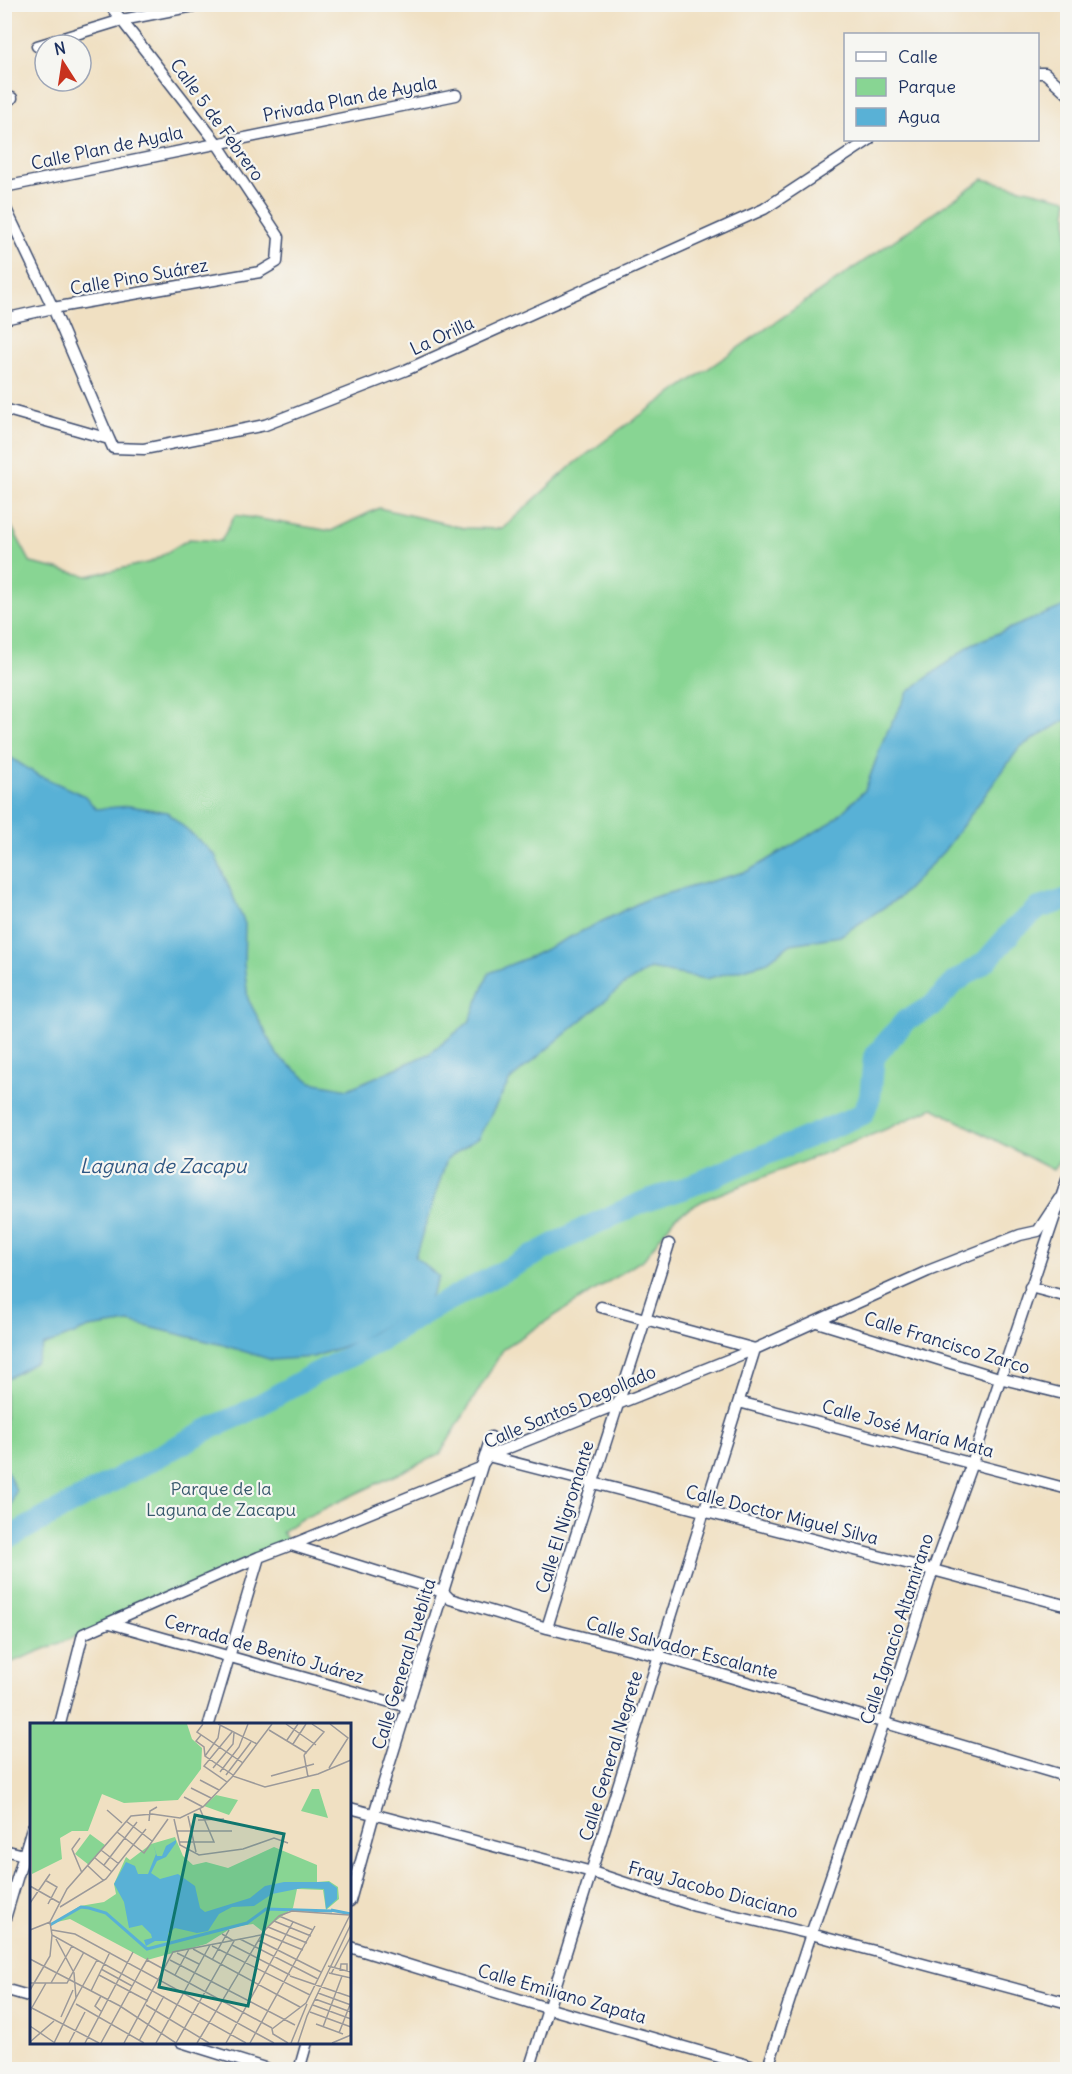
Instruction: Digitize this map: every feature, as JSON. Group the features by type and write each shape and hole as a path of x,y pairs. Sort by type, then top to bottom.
{"street":[{"name":"Calle 5 de Febrero","path":"110,4 216,142 279,237 278,262"},
{"path":"80,33 122,20 204,4"},
{"path":"1039,73 1045,73 1068,94"},
{"name":"Privada Plan de Ayala","path":"216,142 456,95"},
{"name":"La Orilla","path":"4,409 109,439 113,447 144,449 265,425 312,409 406,370 764,209 867,141"},
{"name":"Calle Plan de Ayala","path":"4,187 216,142"},
{"path":"4,205 53,308 109,439"},
{"name":"Calle Pino Suárez","path":"4,319 53,308 260,272 278,262"},
{"path":"1042,1248 1038,1232 1063,1200 1068,1177"},
{"name":"Calle Ignacio Altamirano","path":"766,2070 1042,1248 1063,1200"},
{"name":"Calle Santos Degollado","path":"61,1723 83,1634 259,1557 480,1468 488,1456 755,1349 928,1271 1020,1235 1038,1232"},
{"name":"Calle El Nigromante","path":"547,1628 591,1482 619,1403 669,1244"},
{"path":"1030,1287 1068,1297"},
{"path":"601,1307 755,1349"},
{"name":"Calle Francisco Zarco","path":"817,1322 999,1378 1068,1395"},
{"name":"Calle General Negrete","path":"529,2070 755,1349"},
{"name":"Calle José María Mata","path":"739,1402 1068,1489"},
{"name":"Calle General Pueblita","path":"351,1897 374,1814 491,1437"},
{"name":"Calle Doctor Miguel Silva","path":"488,1456 1068,1606"},
{"name":"Calle Salvador Escalante","path":"291,1545 443,1592 450,1599 547,1628 659,1656 1068,1777"},
{"path":"210,1723 259,1557"},
{"name":"Cerrada de Benito Juárez","path":"110,1623 408,1707"},
{"name":"Fray Jacobo Diaciano","path":"351,1808 592,1872 695,1906 811,1934 1068,2003"},
{"path":"4,1850 28,1856 4,1922"},
{"name":"Calle Emiliano Zapata","path":"351,1947 547,2008 766,2070"},
{"path":"4,1989 30,1996"},
{"path":"184,2044 271,2070"},
{"path":"299,2070 307,2044"}],"green space":[{"name":"Parque de la Laguna de Zacapu","path":"983,179 1067,199 1068,1149 1053,1170 933,1108 884,1130 704,1200 675,1217 644,1259 504,1348 440,1454 298,1521 282,1532 291,1545 110,1623 5,1665 5,514 31,563 88,576 151,562 189,539 221,541 235,515 331,531 379,508 464,528 502,529 570,467 619,430"}],"water":[{"name":"Laguna de Zacapu","path":"1067,605 1067,719 1020,747 944,851 900,897 840,936 791,944 765,963 706,979 650,969 625,984 510,1080 478,1138 447,1159 415,1257 439,1277 429,1301 356,1342 313,1357 272,1360 223,1345 129,1322 89,1328 43,1346 36,1362 5,1380 5,754 36,774 85,796 96,809 129,806 167,812 215,855 245,924 244,963 248,999 278,1056 311,1082 348,1089 429,1054 469,1022 489,973 532,956 647,899 748,871 832,822 865,790 884,738 908,692 972,644"},
{"path":"4,1465 16,1490 5,1521"}],"waterway":[{"path":"4,1540 209,1429 243,1414 314,1374 378,1342 430,1310 585,1228 645,1201 683,1189 863,1114 870,1097 874,1057 906,1020 931,1007 954,983 986,961 1015,928 1039,908 1068,899"}]}
